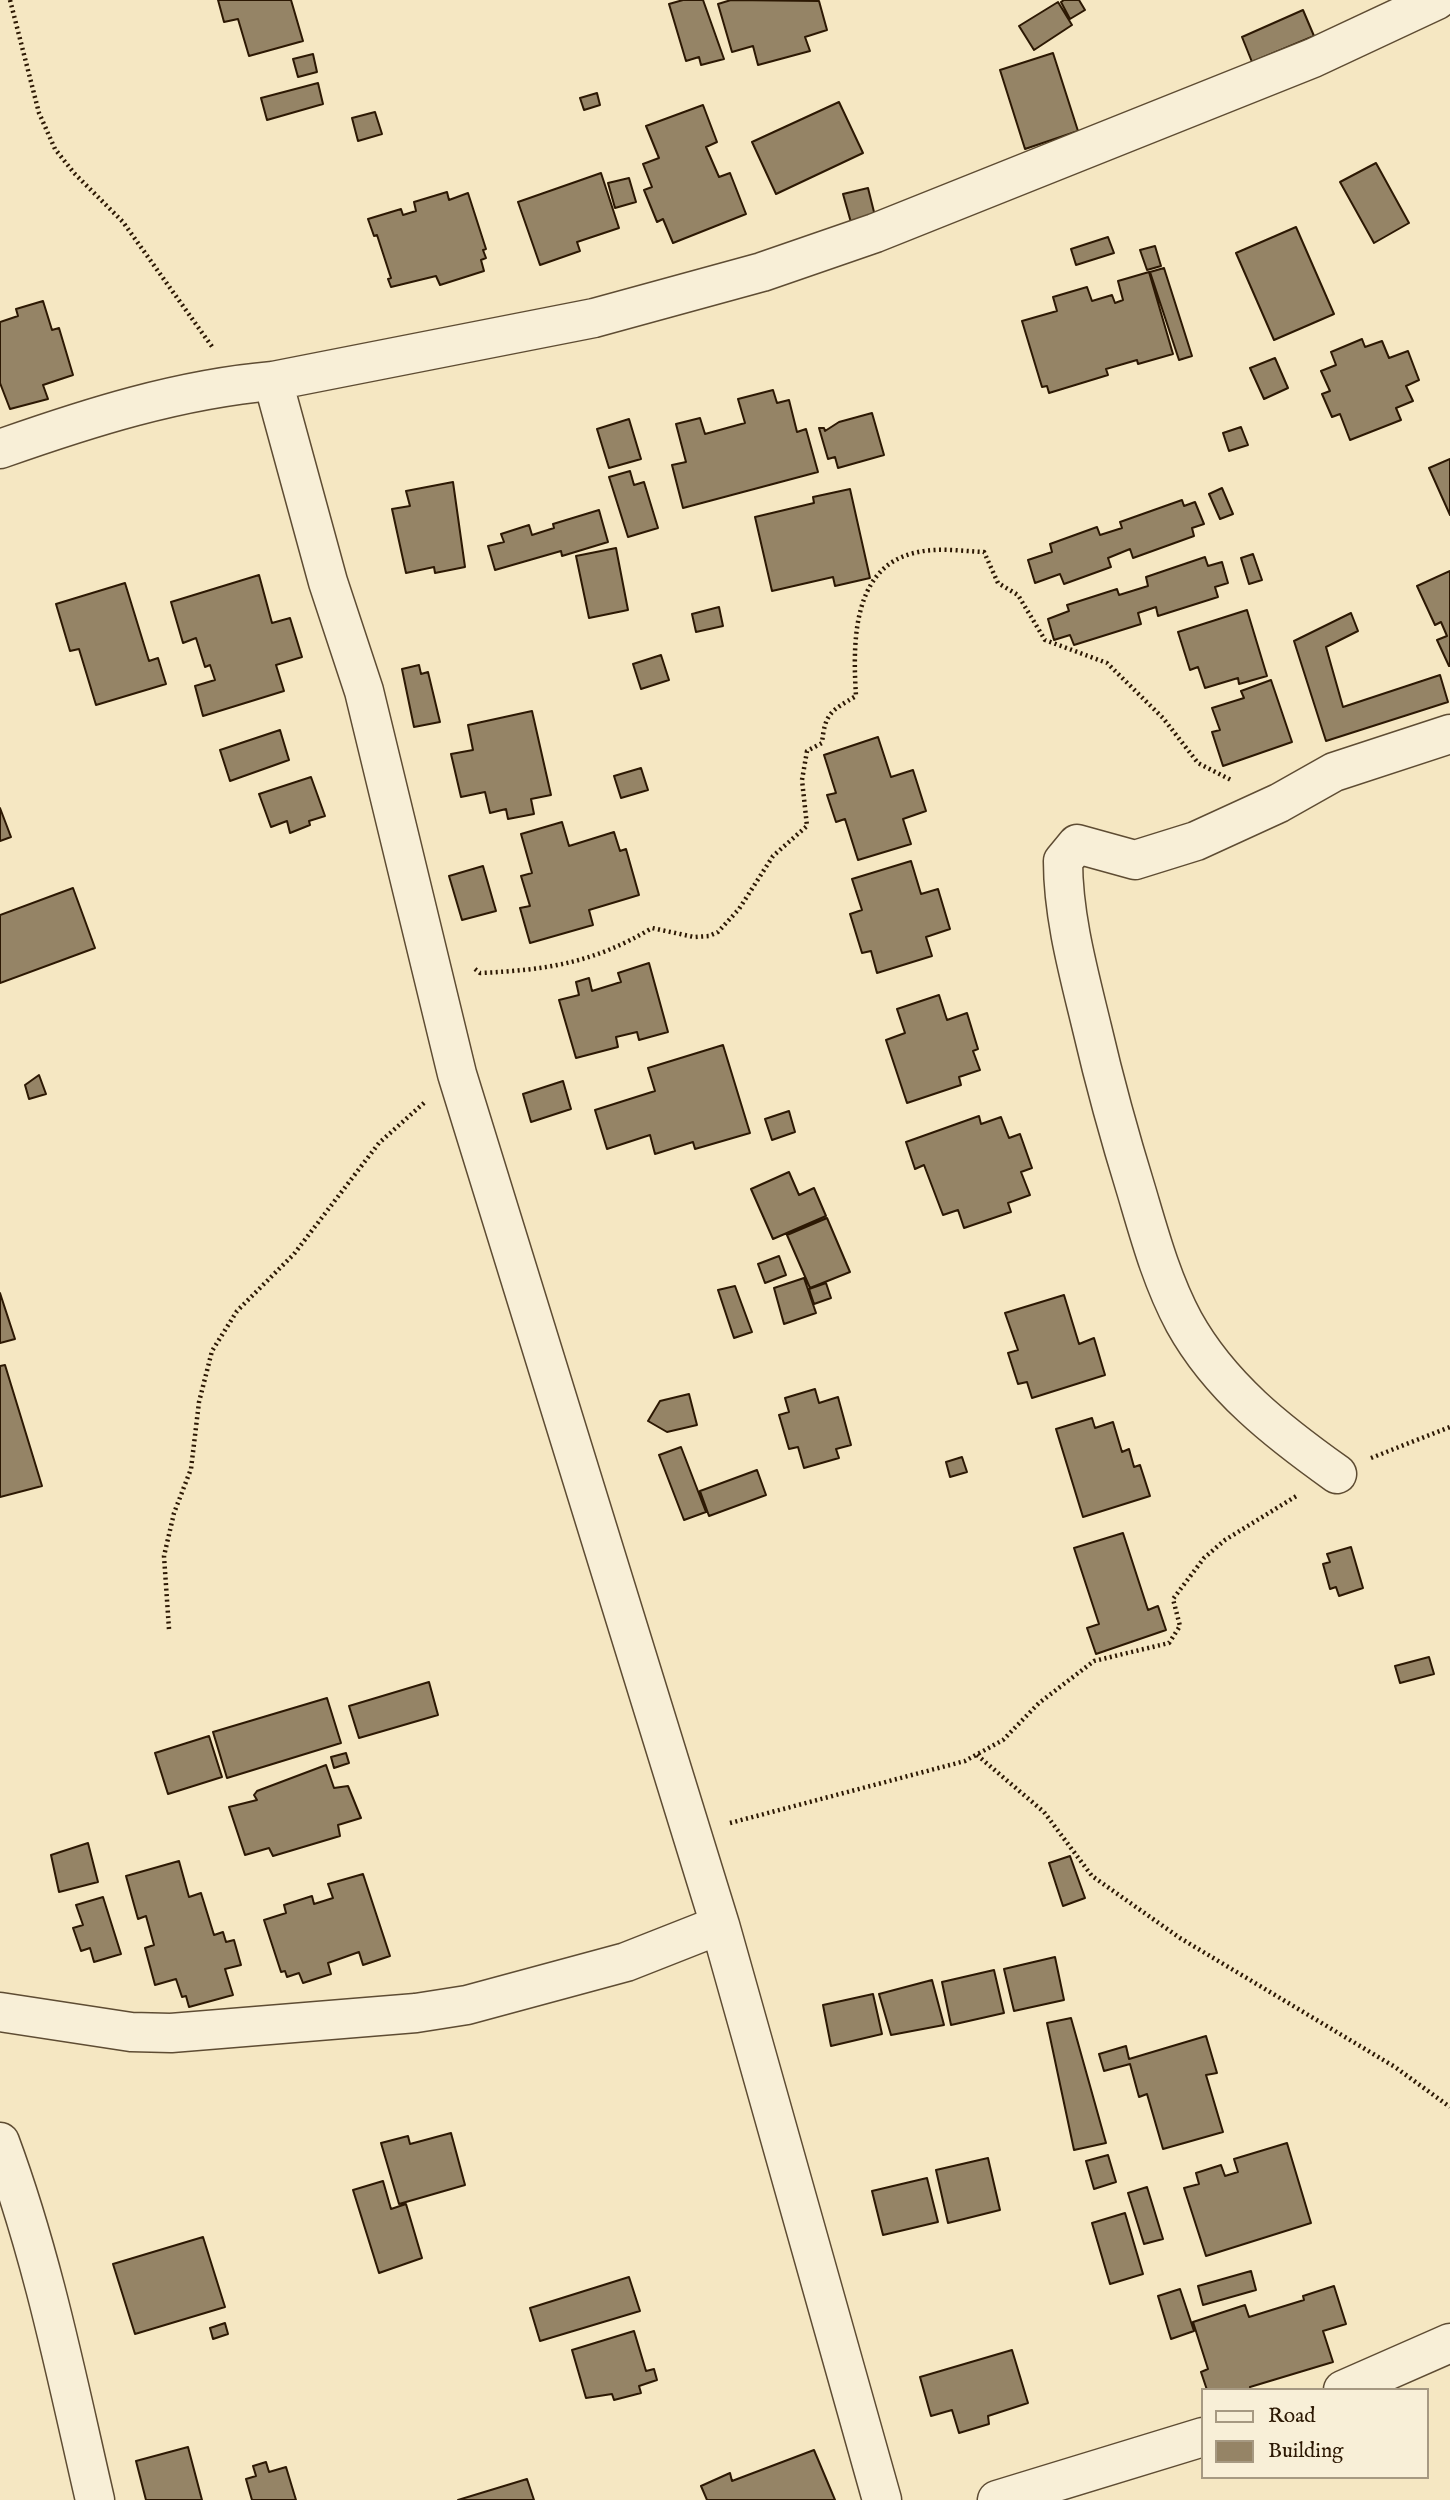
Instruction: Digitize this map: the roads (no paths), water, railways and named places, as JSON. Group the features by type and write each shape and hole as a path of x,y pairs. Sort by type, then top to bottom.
{"street":[{"path":"0,449 157,400 594,318 762,272 875,233 1313,58 1437,0"},
{"path":"254,383 328,582 364,691 457,1074 720,1926 881,2500"},
{"path":"1337,1474 1273,1428 1241,1398 1185,1323 1157,1260 1109,1100 1079,972 1063,876 1063,861 1077,844 1135,860 1196,841 1279,803 1334,772 1450,734"},
{"path":"0,2012 131,2032 158,2033 201,2032 416,2013 467,2005 626,1962 720,1926"},
{"path":"0,2142 18,2190 49,2297 94,2500"},
{"path":"1348,2388 1450,2343"},
{"path":"997,2500 1202,2437"}]}
